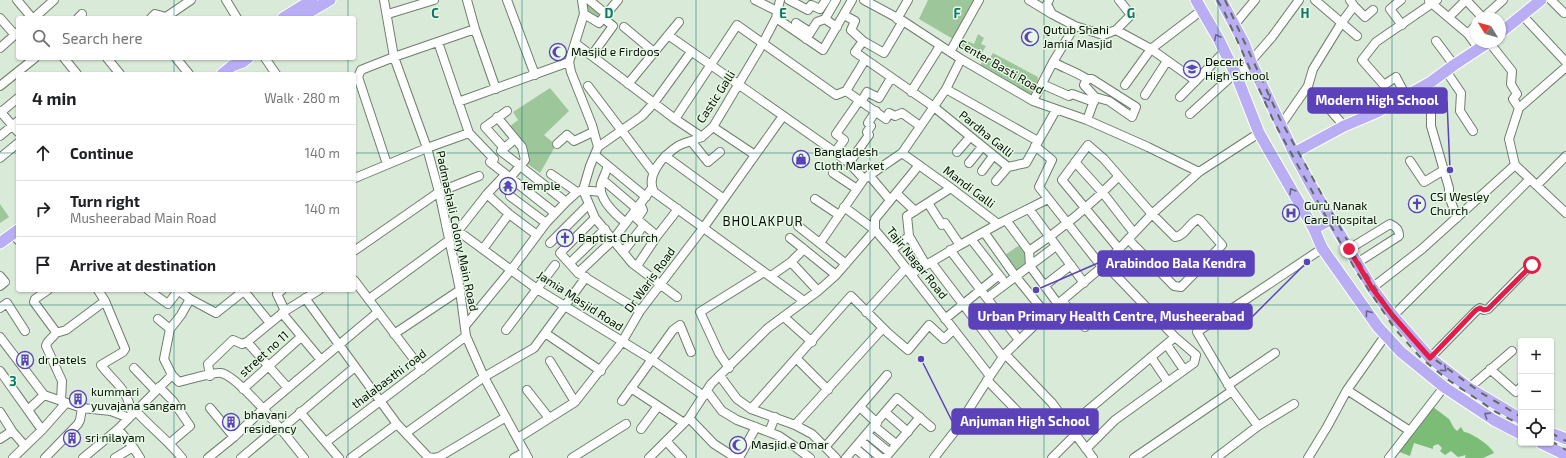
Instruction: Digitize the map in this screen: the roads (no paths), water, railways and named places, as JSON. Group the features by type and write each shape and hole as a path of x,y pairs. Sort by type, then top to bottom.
{"main road":[{"path":"286,16 312,0"},
{"path":"302,16 330,0"},
{"path":"1196,0 1236,75 1259,133 1314,229 1323,248 1359,302 1386,336 1417,366 1444,387 1494,420 1518,432"},
{"path":"1221,0 1235,24 1251,62 1294,153 1372,288 1393,316 1430,358 1469,388 1518,418"},
{"path":"1506,29 1541,0"},
{"path":"1294,153 1344,126 1376,112 1406,96 1430,82 1479,49"},
{"path":"224,72 234,62 243,62 246,60"},
{"path":"1314,229 1331,218"},
{"path":"0,243 16,235"},
{"path":"1554,433 1566,439"},
{"path":"1547,446 1566,455"}],"street":[{"path":"17,0 31,16"},
{"path":"35,16 54,0"},
{"path":"167,16 191,0"},
{"path":"226,0 234,15"},
{"name":"Padmashali Colony Main Road","path":"384,0 388,14 394,56 427,148 439,192 448,241 460,290 466,336 484,377 526,455"},
{"path":"388,14 434,0"},
{"path":"467,0 496,89"},
{"path":"507,0 535,75"},
{"path":"582,0 584,14 568,62 590,120 596,151 608,166 646,197"},
{"path":"589,0 613,26 592,55"},
{"path":"584,14 599,23 618,0"},
{"path":"755,0 808,36"},
{"name":"Castic Galli","path":"653,172 665,156 678,146 702,137 713,127 763,43 777,15 780,0"},
{"path":"789,0 808,10 811,5 820,9 826,0"},
{"path":"808,36 818,22 825,19 836,0"},
{"path":"796,23 823,50 838,27 852,0"},
{"name":"Center Basti Road","path":"864,0 900,20 961,59 1033,101 1087,120 1199,172"},
{"path":"844,15 855,21 851,30 863,41 884,52 908,0"},
{"path":"950,52 979,0"},
{"path":"1029,0 1075,26 1103,35 1116,30 1131,15 1119,0"},
{"path":"1049,0 1047,4 1052,14"},
{"path":"1235,24 1255,0"},
{"path":"1190,114 1251,62 1297,3 1288,0"},
{"path":"1315,0 1357,36"},
{"path":"1401,0 1390,9 1402,25"},
{"path":"1449,17 1466,0 1477,12"},
{"path":"1490,12 1503,0"},
{"path":"1551,0 1564,13"},
{"path":"1406,96 1396,77 1384,85 1362,60 1376,42 1402,25 1432,1 1468,34 1479,49"},
{"path":"1281,125 1308,86 1312,69 1342,22 1352,3 1365,17 1373,10"},
{"path":"1125,85 1151,49 1202,10"},
{"path":"153,16 155,14 162,16"},
{"path":"1523,16 1566,62"},
{"path":"0,18 16,33"},
{"path":"825,19 838,27"},
{"path":"628,84 679,22"},
{"path":"675,119 711,67 737,25 836,95 846,91 865,60 855,52 863,41"},
{"path":"1033,101 1053,62 1075,26"},
{"path":"624,27 654,52"},
{"path":"387,164 358,76 361,70 394,56 475,28"},
{"path":"1116,30 1151,49 1196,81"},
{"path":"0,48 16,35"},
{"path":"668,35 711,67 739,84 849,162 890,200"},
{"path":"1436,41 1461,93 1460,112 1473,132"},
{"path":"438,42 469,133 494,159 490,162 555,213"},
{"path":"575,43 675,119 702,137"},
{"path":"911,92 940,46"},
{"path":"1494,48 1512,71 1511,84 1517,94 1513,99 1519,108"},
{"path":"465,326 511,270 546,223 566,202 580,191 596,151 642,116 654,103 691,52"},
{"path":"1180,97 1224,52"},
{"path":"820,243 866,177 885,166 902,153 946,89 961,59"},
{"path":"26,71 34,60"},
{"path":"66,60 74,72"},
{"path":"109,60 118,72"},
{"path":"178,60 187,72"},
{"path":"266,60 275,72"},
{"name":"Pardha Galli","path":"865,60 934,107 1008,168 1026,163 1036,144"},
{"path":"1145,95 1167,61"},
{"path":"458,102 568,62"},
{"path":"1042,84 1069,96 1072,94 1094,100 1109,102 1132,117 1136,107 1092,79 1087,79 1076,72 1053,62"},
{"path":"1566,67 1519,108 1509,139 1515,165 1566,213"},
{"path":"0,86 16,77"},
{"path":"835,152 844,140 836,134 860,101 868,92 879,98 892,78"},
{"path":"1087,79 1084,85 1094,100"},
{"path":"1430,82 1431,126 1437,153 1449,188 1449,196 1457,218"},
{"path":"406,434 484,377 534,348 565,305 582,275 613,240 652,188 653,172 588,86"},
{"path":"946,89 1036,144 1052,160 1039,187 1103,265 1175,337 1196,355 1194,363 1115,420 1086,449"},
{"path":"846,91 886,118 889,113 895,116 902,112 920,126"},
{"path":"1109,102 1114,93"},
{"path":"1320,98 1344,126"},
{"path":"0,136 15,123 0,112 16,100"},
{"path":"1087,120 1094,100"},
{"path":"1036,144 1056,110"},
{"path":"504,148 485,127 507,111"},
{"path":"849,162 869,135 867,132 871,126 868,123 876,111"},
{"name":"Dr Waris Road","path":"518,438 575,402 601,371 622,342 640,311 704,227 783,116"},
{"path":"458,231 487,194 508,177 525,160 522,147 497,117"},
{"path":"713,127 755,155"},
{"path":"557,144 568,135 574,141 593,132"},
{"path":"356,178 427,148 469,133"},
{"path":"937,457 955,432 988,378 1004,356 1019,340 1046,314 1103,265 1152,214 1199,172 1259,133"},
{"path":"957,152 970,137"},
{"path":"515,139 501,151 566,202"},
{"path":"690,141 708,162 720,152"},
{"path":"1119,249 1062,180 1088,145 1104,159 1152,214 1175,237 1182,234 1195,220 1200,220 1222,245 1181,287 1177,287 1174,286 1128,239"},
{"path":"0,158 16,146"},
{"path":"969,162 982,147"},
{"name":"Mandi Galli","path":"902,153 998,224 1048,199"},
{"path":"665,156 724,199"},
{"path":"982,171 993,156"},
{"path":"1537,185 1566,156"},
{"path":"1410,161 1424,182 1444,170"},
{"path":"1075,162 1103,193 1134,233"},
{"name":"Tajir Nagar Road","path":"919,165 875,219 874,230 892,250 988,378 1021,415"},
{"path":"1372,288 1422,249 1515,165"},
{"path":"608,166 601,192 612,212 626,223"},
{"path":"996,181 1008,168"},
{"path":"833,173 857,189"},
{"path":"551,174 580,191 589,204 595,218 632,263 677,297"},
{"path":"356,250 439,192 479,176"},
{"path":"1029,251 1050,237 1086,208 1119,176"},
{"path":"1393,316 1530,179"},
{"path":"603,180 643,210 637,219 657,236"},
{"path":"652,188 654,192 804,301"},
{"path":"951,188 908,216 909,236 928,264 1004,356 1052,403 1092,458"},
{"path":"580,191 601,192"},
{"path":"896,193 915,211"},
{"path":"487,194 537,235"},
{"path":"510,196 546,223"},
{"path":"815,199 839,215"},
{"path":"928,203 942,225 945,223 960,245"},
{"path":"550,243 589,204"},
{"path":"649,458 686,420 711,384 729,368 768,328 818,291 836,274 874,230 844,208"},
{"path":"637,266 657,236 678,209"},
{"path":"1028,209 1084,282"},
{"path":"483,249 510,214"},
{"path":"595,218 560,253 582,275 640,311"},
{"path":"1006,220 1029,251 1030,266 1044,286 1085,327"},
{"path":"866,312 908,271 928,264 950,250 998,224"},
{"path":"1349,249 1390,224 1399,230 1400,236 1357,263"},
{"name":"Jamia Masjid Road","path":"446,225 458,231 537,289 705,393 722,411 737,420 769,432 794,446 810,458"},
{"path":"623,252 644,225"},
{"path":"798,226 846,264"},
{"path":"570,263 604,228"},
{"path":"984,232 1016,277 1046,314"},
{"path":"892,250 909,236"},
{"path":"790,238 836,274"},
{"path":"971,239 1007,283"},
{"path":"369,299 448,241"},
{"path":"987,298 1056,246"},
{"path":"1258,426 1230,388 1197,332 1323,248"},
{"path":"729,368 719,353 700,312 791,262 804,249"},
{"path":"950,250 1019,340"},
{"path":"791,262 818,291"},
{"path":"506,330 555,265"},
{"path":"1044,286 1071,265"},
{"path":"1430,358 1476,310 1480,308 1484,310 1488,309 1532,265"},
{"path":"945,319 999,275"},
{"path":"0,276 5,282 0,286"},
{"path":"356,283 422,370"},
{"path":"394,334 460,290"},
{"path":"45,292 35,299 34,302 56,334"},
{"path":"99,292 105,301 125,349 123,352 101,365 124,391 129,401 132,414"},
{"path":"151,292 168,304 177,292"},
{"path":"181,292 190,299 216,313 243,292"},
{"path":"245,292 270,323"},
{"path":"280,292 277,294 283,312 301,337 321,360"},
{"path":"210,376 208,364 233,340 242,344 247,342 283,312 316,292"},
{"path":"751,409 812,342 851,296 866,312 908,350 929,325 944,339 953,330"},
{"path":"305,298 397,424 430,458 439,457 506,418"},
{"path":"190,299 181,315 170,329 164,359 172,375 178,382 219,373 227,375 263,409 300,456"},
{"path":"13,458 42,430 63,402 62,381 46,346 47,343 56,334 66,330 105,301"},
{"path":"1,306 7,303 26,332"},
{"path":"208,458 263,409 378,312"},
{"path":"784,317 812,342"},
{"path":"158,319 170,329"},
{"path":"622,401 650,359 673,330 680,325 691,352"},
{"path":"796,425 883,328"},
{"path":"545,333 601,371"},
{"name":"thalabasthi road","path":"326,442 466,336"},
{"path":"1308,458 1347,390 1386,336"},
{"path":"0,337 44,395 82,408 132,414 170,443 182,458"},
{"name":"street no 11","path":"243,389 301,337"},
{"path":"1069,426 1175,337"},
{"path":"247,342 288,388"},
{"path":"1167,345 1184,370"},
{"path":"1469,388 1512,351"},
{"path":"1134,458 1275,353"},
{"path":"1151,357 1168,382"},
{"path":"796,358 828,390"},
{"path":"550,362 575,402"},
{"path":"241,458 279,429 354,367"},
{"path":"134,368 173,401 190,426 170,443"},
{"path":"1490,370 1516,392 1518,390"},
{"path":"0,371 42,430"},
{"path":"83,458 118,429 157,388 172,375"},
{"path":"826,446 888,375"},
{"path":"720,376 737,399 751,409 796,425 812,434 826,446 836,458"},
{"path":"1389,458 1444,387"},
{"path":"631,388 658,406 686,420 714,444 736,458"},
{"path":"527,390 549,418"},
{"path":"1347,390 1410,431"},
{"path":"28,410 44,395"},
{"path":"848,458 897,398 931,427"},
{"path":"1216,458 1258,426 1294,404"},
{"path":"641,429 658,406"},
{"path":"860,407 896,444"},
{"path":"45,458 78,424 82,414 82,408"},
{"path":"210,408 234,436"},
{"path":"0,412 12,431 25,446"},
{"path":"300,412 339,458"},
{"path":"886,412 908,432"},
{"path":"769,432 775,417"},
{"path":"867,434 887,455 920,417"},
{"path":"351,458 360,455 397,424"},
{"path":"572,458 626,424"},
{"path":"739,458 756,427"},
{"path":"118,429 140,458"},
{"path":"0,438 12,431"},
{"path":"1052,458 1075,435"},
{"path":"666,441 682,458"},
{"path":"861,441 881,458"},
{"path":"115,458 133,447"},
{"path":"855,448 867,458"},
{"path":"514,458 526,455"}],"railway":[{"path":"1217,0 1223,9 1274,122 1356,271 1395,329 1421,358 1447,379 1496,412 1518,423"},
{"path":"1225,0 1280,119 1362,267 1395,319 1426,353 1480,392 1518,415"},
{"path":"1554,435 1566,441"},
{"path":"1554,443 1566,450"}],"place":[{"name":"Qutub Shahi Jamia Masjid","path":"1030,37"},
{"name":"Masjid e Firdoos","path":"558,52"},
{"name":"Decent High School","path":"1192,69"},
{"name":"Bangladesh Cloth Market","path":"801,159"},
{"name":"Modern High School","path":"1450,170"},
{"name":"Temple","path":"508,186"},
{"name":"CSI Wesley Church","path":"1417,204"},
{"name":"Guru Nanak Care Hospital","path":"1291,213"},
{"name":"Baptist Church","path":"565,238"},
{"name":"Urban Primary Health Centre, Musheerabad","path":"1307,262"},
{"name":"Arabindoo Bala Kendra","path":"1036,290"},
{"name":"Anjuman High School","path":"921,359"},
{"name":"dr patels","path":"25,360"},
{"name":"kummari yuvajana sangam","path":"78,399"},
{"name":"bhavani residency","path":"231,422"},
{"name":"sri nilayam","path":"72,438"},
{"name":"Masjid e Omar","path":"738,445"}],"district":[{"name":"BHOLAKPUR","path":"763,221"}]}
